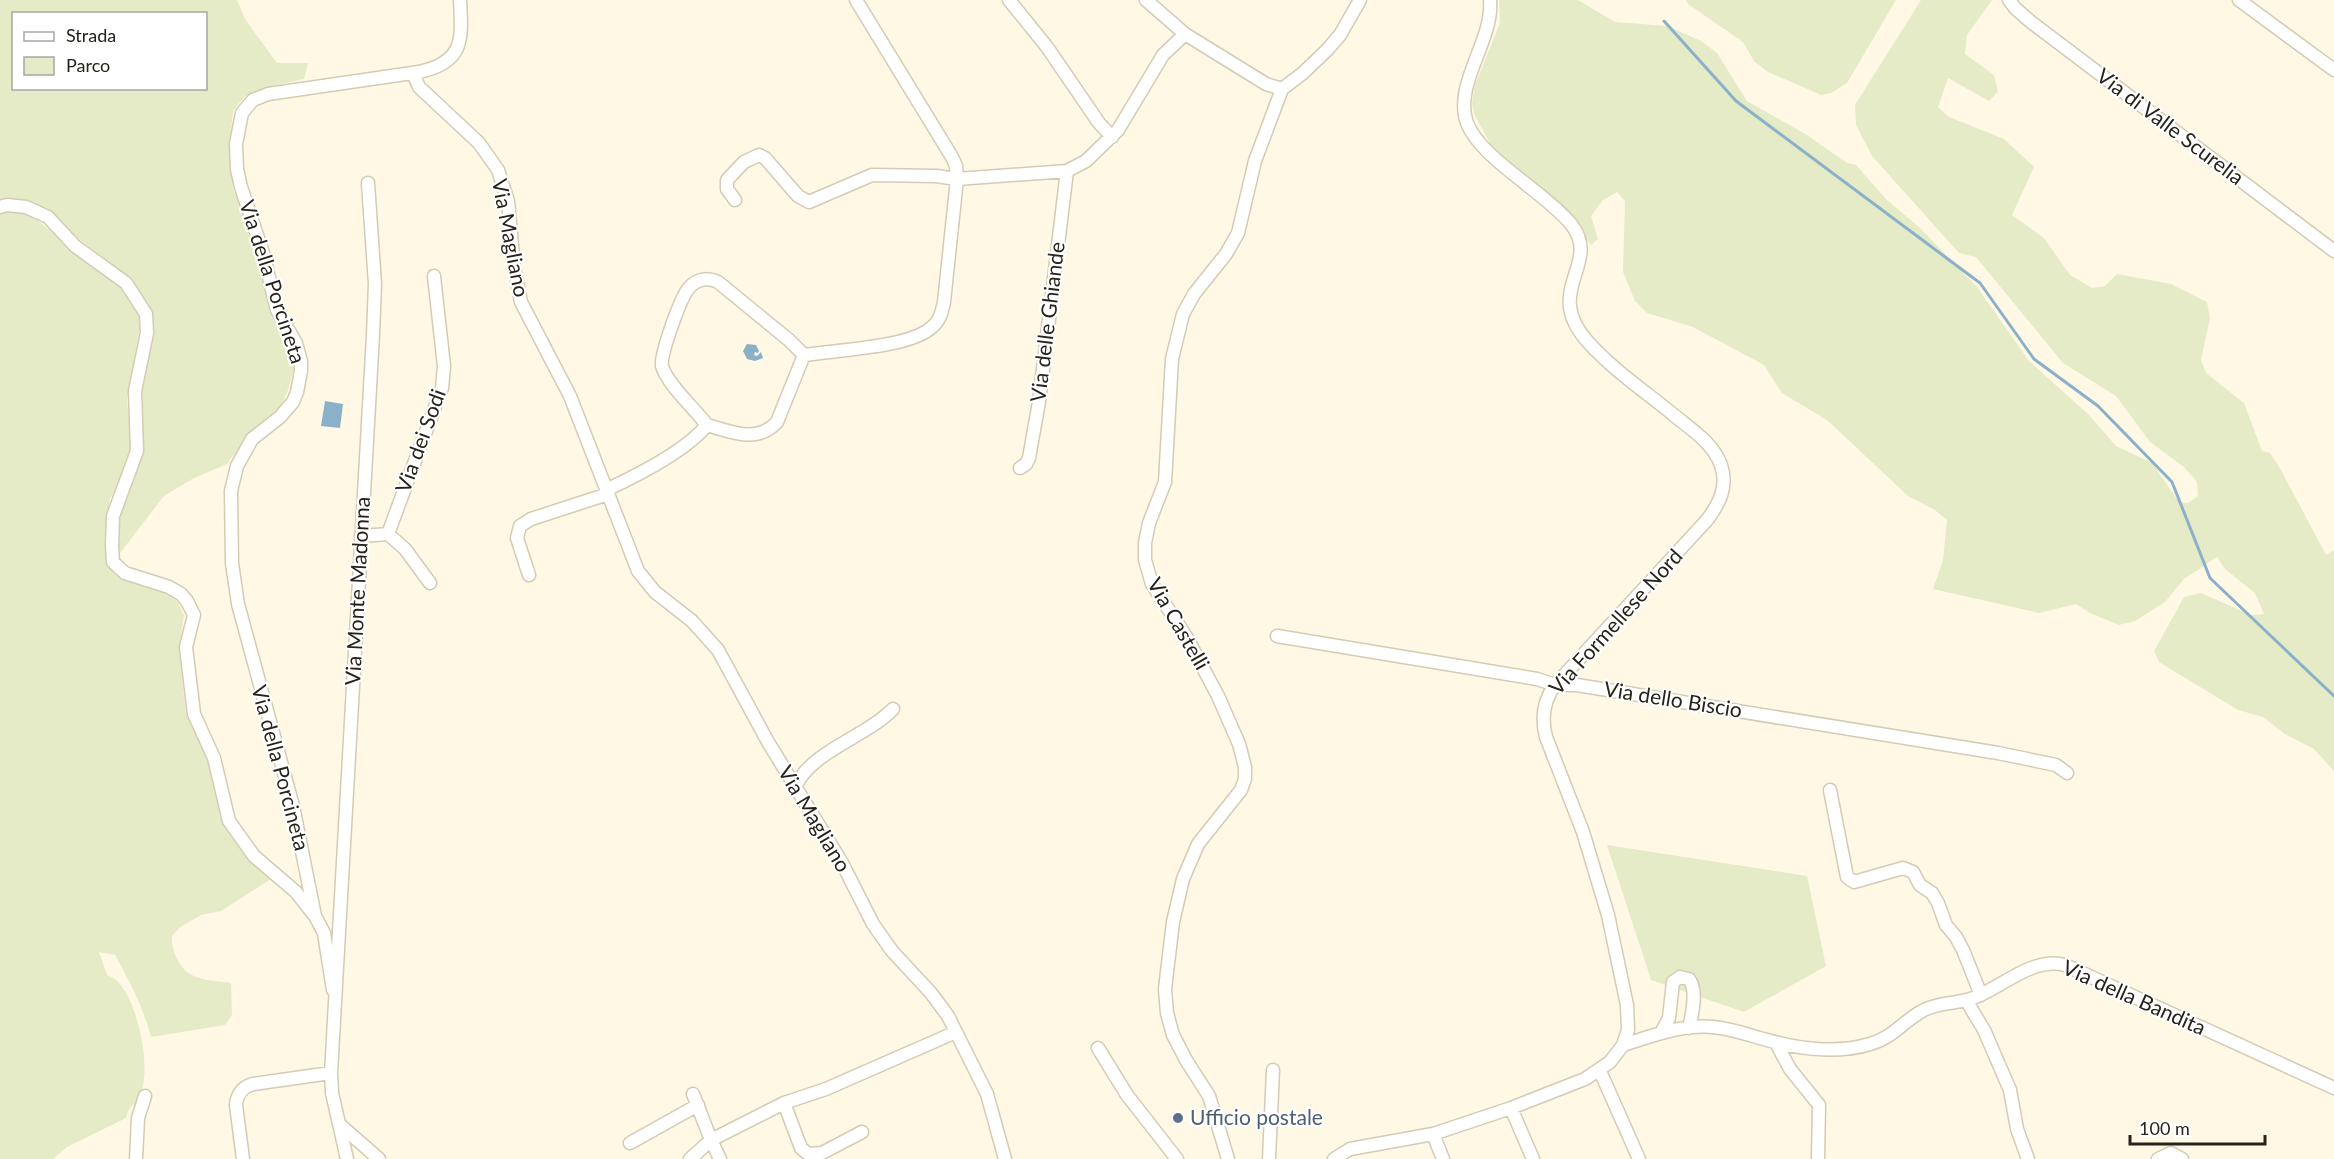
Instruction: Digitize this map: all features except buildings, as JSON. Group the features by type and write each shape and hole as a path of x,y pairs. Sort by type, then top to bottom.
{"street":[{"name":"Via della Porcineta","path":"315,916 293,806 249,649 235,592 232,568 231,491 237,466 252,439 280,417 293,402 302,368 296,343 278,310 241,187 237,160 239,122 244,109 253,100 263,95 413,73 440,65 457,50 461,34 460,0"},
{"path":"804,355 895,342 914,337 934,326 944,302 957,179 956,166 856,0"},
{"path":"1009,0 1047,47 1101,126 1112,137"},
{"path":"1146,0 1185,34 1266,84 1282,89 1303,74 1327,50 1360,0"},
{"name":"Via Formellese Nord","path":"1490,0 1489,21 1464,99 1464,113 1469,127 1480,144 1568,221 1577,233 1581,252 1568,302 1570,314 1578,329 1603,356 1708,444 1719,461 1724,478 1721,497 1707,520 1555,685 1546,702 1544,728 1583,832 1608,915 1627,1005 1628,1030 1623,1045"},
{"name":"Via di Valle Scurelia","path":"2009,0 2014,8 2031,22 2334,250"},
{"path":"2239,0 2334,70"},
{"path":"735,200 726,186 727,180 744,162 759,154 798,196 807,201 816,200 872,175 957,179 1067,171 1094,155 1112,137 1163,55 1185,34"},
{"name":"Via Magliano","path":"413,73 419,87 479,143 498,170 508,201 514,267 521,302 570,396 632,558 642,576 655,592 692,621 713,642 728,665 756,721 837,855 878,931 898,958 937,1001 956,1032 987,1094 1005,1159"},
{"name":"Via Castelli","path":"1228,1159 1209,1096 1173,1035 1167,1013 1165,989 1173,922 1183,879 1202,839 1241,790 1245,779 1245,766 1239,744 1218,696 1187,638 1152,584 1146,566 1145,549 1149,523 1165,482 1172,359 1181,318 1190,299 1226,254 1238,233 1255,161 1282,89"},
{"name":"Via delle Ghiande","path":"1020,468 1029,458 1037,413 1067,171"},
{"name":"Via Monte Madonna","path":"347,1159 332,1093 331,1073 332,1028 337,1000 375,284 368,183"},
{"path":"0,207 26,207 48,218 75,246 126,283 146,314 147,333 135,391 137,452 113,516 113,562 125,573 169,587 181,594 187,601 194,615 186,647 194,714 214,758 229,821 254,856 296,892 315,916 324,933 332,986 337,1000"},
{"name":"Via dei Sodi","path":"388,534 442,388 444,366 434,276"},
{"path":"705,279 718,282 804,355 777,422 769,430 757,435 744,435 707,425 668,378 661,360 685,293 691,285 705,279"},
{"path":"529,575 517,538 520,526 531,519 607,492 695,437 707,425"},
{"path":"361,536 388,534 410,555 430,583"},
{"name":"Via dello Biscio","path":"1277,636 1538,678 1555,685 1589,687 1998,753 2056,765 2067,773"},
{"path":"795,787 800,777 811,766 874,726 893,709"},
{"path":"1830,790 1847,877 1856,881 1903,868 1913,872 1920,885 1936,899 1946,925 1960,945 1981,995"},
{"name":"Via della Bandita","path":"1623,1045 1661,1033 1689,1028 1725,1029 1776,1042 1814,1048 1867,1046 1891,1035 1925,1009 1981,995 2049,963 2062,964 2334,1088"},
{"path":"1661,1033 1669,1018 1673,982 1680,977 1689,979 1692,984 1689,1028"},
{"path":"1966,1000 1984,1030 2008,1084 2017,1129 2028,1159"},
{"path":"690,1159 711,1140 784,1103 826,1089 956,1032"},
{"path":"1776,1042 1790,1069 1819,1105 1818,1159"},
{"path":"1334,1159 1350,1149 1432,1134 1511,1108 1585,1079 1600,1071 1614,1059 1623,1045"},
{"path":"1098,1048 1128,1095 1177,1159"},
{"path":"1269,1159 1274,1070"},
{"path":"1600,1071 1639,1159"},
{"path":"243,1159 236,1105 237,1097 242,1090 253,1084 331,1073"},
{"path":"136,1159 138,1125 145,1096"},
{"path":"630,1143 695,1100 720,1159"},
{"path":"784,1103 801,1148 808,1154 822,1153 862,1132"},
{"path":"1511,1108 1533,1159"},
{"path":"339,1124 379,1159"},
{"path":"1432,1134 1443,1159"},
{"path":"2158,1159 2171,1153 2182,1159"}],"green space":[{"path":"0,0 237,0 245,19 277,63 308,63 304,79 263,88 244,97 233,111 229,151 233,189 250,227 295,365 287,393 281,408 246,439 227,464 192,479 164,496 120,553 118,546 119,517 143,453 141,391 153,333 152,311 131,279 66,229 0,201"},
{"path":"1499,0 1578,0 1615,22 1668,26 1701,41 1717,53 1747,101 1807,135 1847,163 1856,165 1887,200 1919,227 1977,287 2029,361 2088,414 2116,446 2152,463 2179,502 2188,503 2198,496 2197,482 2184,467 2150,442 2116,396 2063,363 1976,257 1959,253 1872,156 1856,125 1855,105 1921,0 1992,0 1967,35 1965,54 1994,75 1998,92 1989,101 1948,78 1938,107 1949,117 2004,139 2034,167 2012,215 2044,238 2070,275 2092,288 2105,286 2117,274 2171,284 2207,302 2210,318 2201,360 2206,373 2244,403 2262,451 2270,453 2281,470 2326,555 2334,550 2334,771 2314,749 2285,734 2263,717 2238,710 2159,662 2154,651 2184,597 2201,593 2251,615 2264,614 2255,593 2225,569 2217,557 2184,579 2165,602 2135,621 2119,625 2090,613 2076,604 2039,613 1933,589 1943,560 1947,520 1935,510 1908,496 1827,420 1782,393 1764,365 1693,327 1647,313 1635,301 1623,272 1625,201 1617,192 1603,200 1591,216 1598,239 1591,245 1571,215 1491,145 1474,114 1472,103 1475,85 1500,23"},
{"path":"1686,0 1896,0 1847,83 1831,93 1821,95 1768,72 1754,61 1743,42 1688,4"},
{"path":"16,209 29,214 119,283 139,314 139,333 127,400 132,447 121,478 110,499 105,544 108,562 119,576 168,593 178,603 184,615 179,650 186,714 202,743 212,769 225,825 237,844 271,879 221,911 201,915 180,927 172,936 177,958 187,972 201,978 231,983 232,1015 225,1025 151,1037 136,995 115,955 99,952 107,975 118,982 126,993 138,1022 144,1057 143,1088 126,1118 67,1147 53,1159 0,1159 0,212"},
{"path":"1607,845 1807,876 1826,966 1744,1012 1651,980"}],"water":[{"path":"747,344 756,345 759,351 754,355 757,356 761,352 763,358 755,361 747,359 743,351"},
{"path":"325,401 343,404 340,428 321,426"}],"waterway":[{"path":"1664,21 1736,101 1980,283 2034,359 2098,406 2172,482 2210,578 2334,696"}],"place":[{"name":"Ufficio postale","path":"1178,1118"}]}
